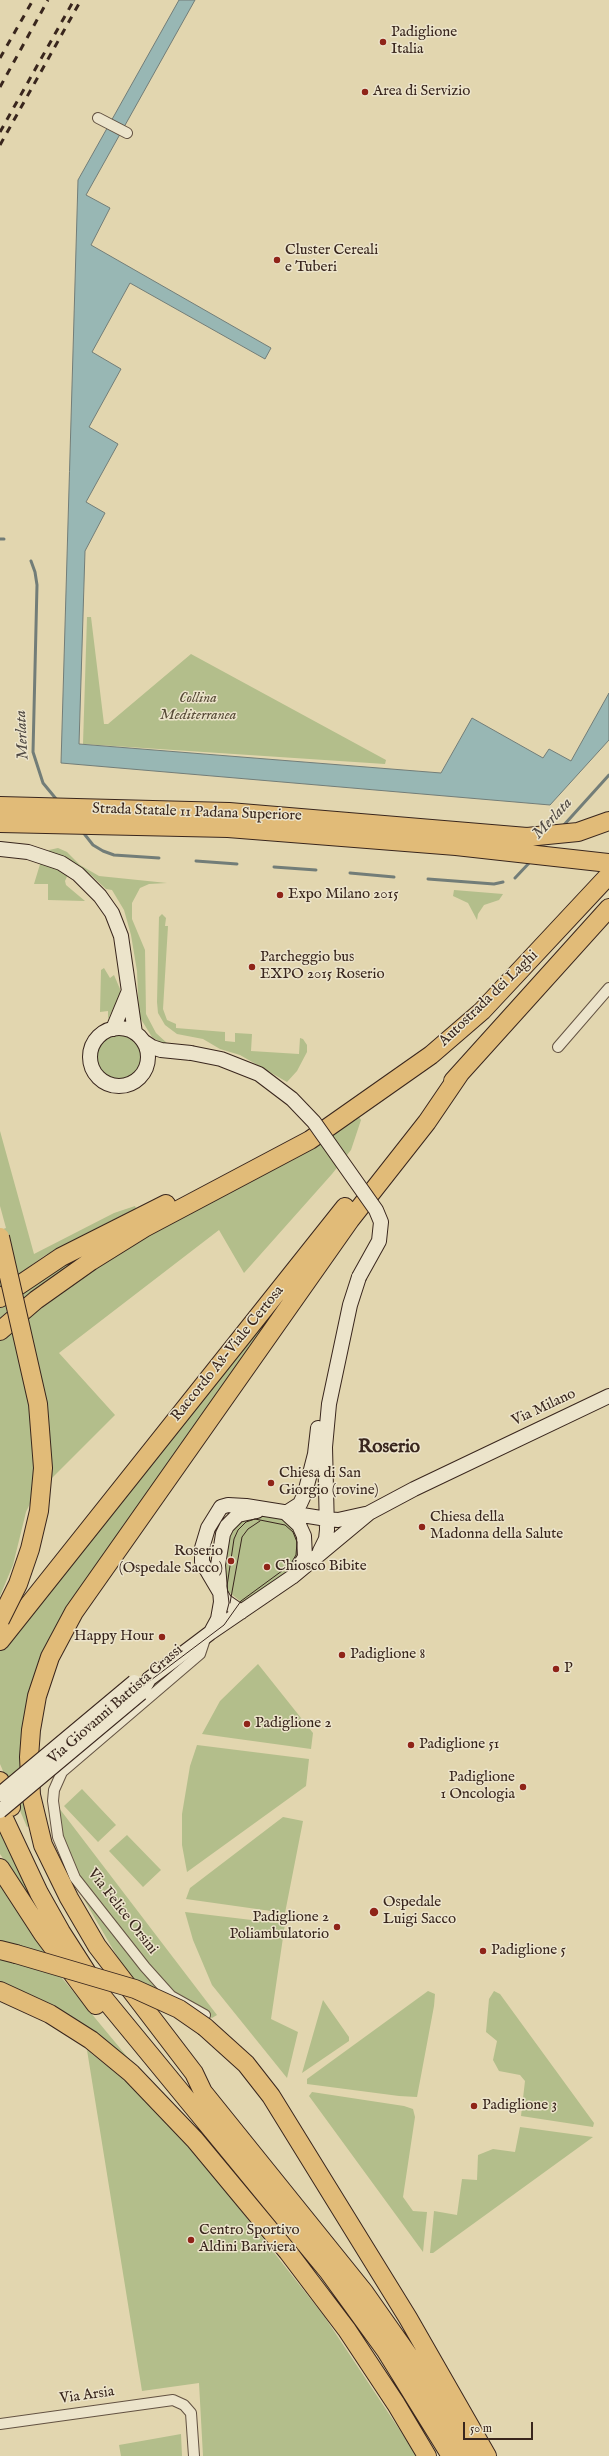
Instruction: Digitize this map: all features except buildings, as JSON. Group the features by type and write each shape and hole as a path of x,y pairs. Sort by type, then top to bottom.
{"highway":[{"name":"Strada Statale 11 Padana Superiore","path":"0,806 229,812 392,833"},
{"path":"392,833 527,837 578,832 609,821"},
{"name":"Strada Statale 11 Padana Superiore","path":"0,823 392,833"},
{"path":"392,833 609,863"},
{"name":"Autostrada dei Laghi","path":"356,1107 431,1055 482,1011 609,875"},
{"name":"Autostrada dei Laghi","path":"460,1072 609,908"},
{"path":"460,1072 427,1122 377,1182 341,1232 78,1606 62,1631 50,1657 37,1696 29,1744 30,1780 36,1821 46,1851 69,1898 97,1946 194,2073 203,2092 364,2292 409,2356 469,2456"},
{"name":"Raccordo A8-Viale Certosa","path":"1,1632 374,1170 460,1072"},
{"path":"0,1298 61,1257 188,1193 304,1131 356,1107"},
{"path":"0,1331 36,1300 104,1252 310,1140 356,1107"},
{"path":"0,1237 38,1404 43,1468 39,1511 30,1549 1,1632"},
{"path":"0,1781 35,1857 62,1908 94,1959 155,2042 186,2080 203,2092"},
{"path":"0,1810 39,1893 61,1932 102,1996 328,2271 386,2351 451,2456"},
{"path":"0,1868 28,1913 75,1979 321,2278 395,2384 440,2456"},
{"path":"8,1952 135,1989 205,2021 246,2064 272,2096 408,2318 487,2456"},
{"path":"0,1991 50,2014 91,2040 131,2073 195,2140 288,2252 347,2330 392,2397 427,2456"}],"street":[{"path":"98,118 127,133"},
{"path":"0,849 28,852 61,863 89,884 112,913 121,936 129,991 139,1037 147,1051 147,1062 138,1079 125,1086 110,1085 98,1077 91,1063 92,1048 99,1036 113,1029 124,1028 139,1037 152,1047 161,1050 191,1053 221,1059 259,1074 292,1099 314,1122 376,1210 381,1222 379,1241 346,1304 332,1346 319,1413 314,1459 305,1493"},
{"path":"558,1047 609,988"},
{"path":"113,1029 129,991"},
{"path":"147,1062 191,1053"},
{"path":"327,1519 325,1476 329,1404 350,1305 359,1277"},
{"name":"Via Milano","path":"494,1450 609,1396"},
{"name":"Via Giovanni Battista Grassi","path":"315,1556 369,1513 494,1450"},
{"path":"286,1513 300,1504 315,1477 325,1476"},
{"name":"Via Giovanni Battista Grassi","path":"53,1801 54,1790 62,1772 200,1654 208,1634 218,1619 222,1598 218,1565 222,1538 227,1526 244,1513 270,1511 338,1520 369,1513"},
{"name":"Via Giovanni Battista Grassi","path":"286,1513 302,1530 306,1543 303,1561 292,1577"},
{"name":"Via Giovanni Battista Grassi","path":"0,1794 208,1634 292,1577 323,1548 326,1539 327,1519"},
{"path":"222,1598 229,1606 241,1612"},
{"name":"Via Giovanni Battista Grassi","path":"0,1810 137,1688"},
{"name":"Via Felice Orsini","path":"53,1801 58,1837 75,1878 145,1967 171,1996 205,2021"},
{"name":"Via Arsia","path":"0,2424 163,2401 179,2402 191,2413 194,2456"}],"green space":[{"name":"Collina Mediterranea","path":"87,617 91,617 104,724 108,724 191,654 386,760 385,764 83,744"},
{"path":"58,848 67,852 80,865 99,876 167,883 149,884 140,888 132,903 132,919 145,950 146,1014 156,1033 168,1044 163,1044 152,1037 139,1016 137,971 131,935 124,910 112,890 106,889 91,875 81,869 69,872 65,881 66,885 85,901 48,900 48,884 34,884 41,861 49,850"},
{"path":"454,890 503,894 499,900 484,905 478,914 477,920 468,903 453,896"},
{"path":"162,914 166,918 165,926 168,926 163,1009 167,1020 176,1024 176,1028 225,1032 225,1041 235,1042 235,1033 252,1034 251,1051 299,1054 300,1038 303,1039 307,1045 307,1052 297,1071 287,1082 240,1055 220,1049 203,1039 177,1034 165,1025 158,1013 157,1002 159,917"},
{"path":"104,968 110,978 114,975 120,989 120,995 108,1019 108,1011 100,1012 101,970"},
{"path":"119,1035 131,1039 137,1045 141,1057 137,1069 131,1075 119,1079 107,1075 101,1069 97,1057 101,1045 107,1039"},
{"path":"359,1117 361,1120 351,1150 332,1174 244,1273 219,1230 59,1353 115,1415 33,1497 26,1512 13,1565 0,1596 0,1339 129,1243"},
{"path":"0,1131 34,1254 114,1213 135,1206 136,1208 44,1256 0,1288 0,1230 6,1228 0,1206"},
{"path":"100,1247 73,1263 0,1321 0,1306 44,1273"},
{"path":"312,1258 39,1675 31,1825 27,1827 0,1764 0,1631"},
{"path":"254,1514 284,1519 294,1526 302,1545 295,1567 245,1605 225,1589 222,1578 228,1540 232,1531 242,1520"},
{"path":"258,1664 313,1733 311,1749 202,1734 220,1701"},
{"path":"197,1745 309,1759 306,1786 187,1872 182,1845 182,1814 190,1766"},
{"path":"82,1789 116,1825 98,1842 64,1806"},
{"path":"59,1808 217,2015 212,2018 172,1995 79,1876 62,1840 58,1814"},
{"path":"283,1817 303,1821 285,1913 186,1899 190,1888"},
{"path":"0,1822 87,1982 0,1854"},
{"path":"127,1835 161,1870 143,1887 109,1851"},
{"path":"0,1884 57,1972 129,2059 56,2006 0,1982"},
{"path":"82,1896 142,1971 155,1980 166,1996 132,1982"},
{"path":"185,1912 285,1924 271,2019 298,2032 287,2078 212,1985 193,1940"},
{"path":"428,1991 435,1994 434,2006 417,2097 307,2084 307,2079"},
{"path":"494,1991 500,1994 594,2123 593,2127 521,2116 525,2081 520,2075 499,2071 493,2060 497,2041 486,2032 489,1999"},
{"path":"323,2000 349,2037 349,2041 302,2073"},
{"name":"Centro Sportivo Aldini Bariviera","path":"87,2050 133,2087 205,2165 324,2316 417,2456 203,2456 199,2383 142,2391"},
{"path":"312,2092 404,2106 413,2109 415,2117 403,2197 413,2211 427,2212 423,2252 309,2096"},
{"path":"520,2127 593,2137 433,2253 430,2253 434,2211 457,2215 462,2179 477,2180 478,2155 493,2149 515,2152"},
{"path":"181,2434 182,2456 121,2456 119,2445"}],"water":[{"path":"179,0 195,0 86,195 110,208 91,245 271,348 265,359 130,283 92,352 121,369 89,427 118,444 86,502 105,513 85,551 79,744 441,773 472,718 543,758 549,749 571,761 609,693 609,740 550,805 61,763 78,180"}],"waterway":[{"name":"Merlata","path":"31,561 35,572 37,585 33,752 43,783 57,800"},
{"name":"Merlata","path":"563,826 609,775"},
{"name":"Merlata","path":"82,831 93,845 114,855 159,858"},
{"name":"Merlata","path":"196,861 237,864"},
{"name":"Merlata","path":"515,878 531,861"},
{"name":"Merlata","path":"274,867 316,870"},
{"name":"Merlata","path":"350,873 394,877"},
{"name":"Merlata","path":"428,879 494,884 503,882"}],"tram line":[{"path":"0,1805 139,1689 224,1625 241,1601 290,1565 296,1555 297,1542 293,1532 285,1525 255,1519 246,1522 238,1530 234,1539 227,1586 229,1603 227,1611"},
{"path":"230,1603 242,1537 248,1529 260,1521"}],"railway":[{"path":"0,58 33,0"},
{"path":"0,87 48,0"},
{"path":"0,132 74,0"},
{"path":"0,145 81,0"}],"place":[{"name":"Padiglione Italia","path":"383,42"},
{"name":"Area di Servizio","path":"365,92"},
{"name":"Cluster Cereali e Tuberi","path":"277,260"},
{"name":"Expo Milano 2015","path":"280,895"},
{"name":"Parcheggio bus EXPO 2015 Roserio","path":"252,967"},
{"name":"Chiesa di San Giorgio (rovine)","path":"271,1483"},
{"name":"Chiesa della Madonna della Salute","path":"422,1527"},
{"name":"Roserio (Ospedale Sacco)","path":"231,1561"},
{"name":"Chiosco Bibite","path":"267,1567"},
{"name":"Happy Hour","path":"162,1637"},
{"name":"Padiglione 8","path":"342,1655"},
{"name":"P","path":"556,1669"},
{"name":"Padiglione 2","path":"247,1724"},
{"name":"Padiglione 51","path":"411,1745"},
{"name":"Padiglione 1 Oncologia","path":"523,1787"},
{"name":"Ospedale Luigi Sacco","path":"374,1912"},
{"name":"Padiglione 2 Poliambulatorio","path":"337,1927"},
{"name":"Padiglione 5","path":"483,1951"},
{"name":"Padiglione 3","path":"474,2106"},
{"name":"Centro Sportivo Aldini Bariviera","path":"191,2240"}],"district":[{"name":"Roserio","path":"389,1448"}]}
